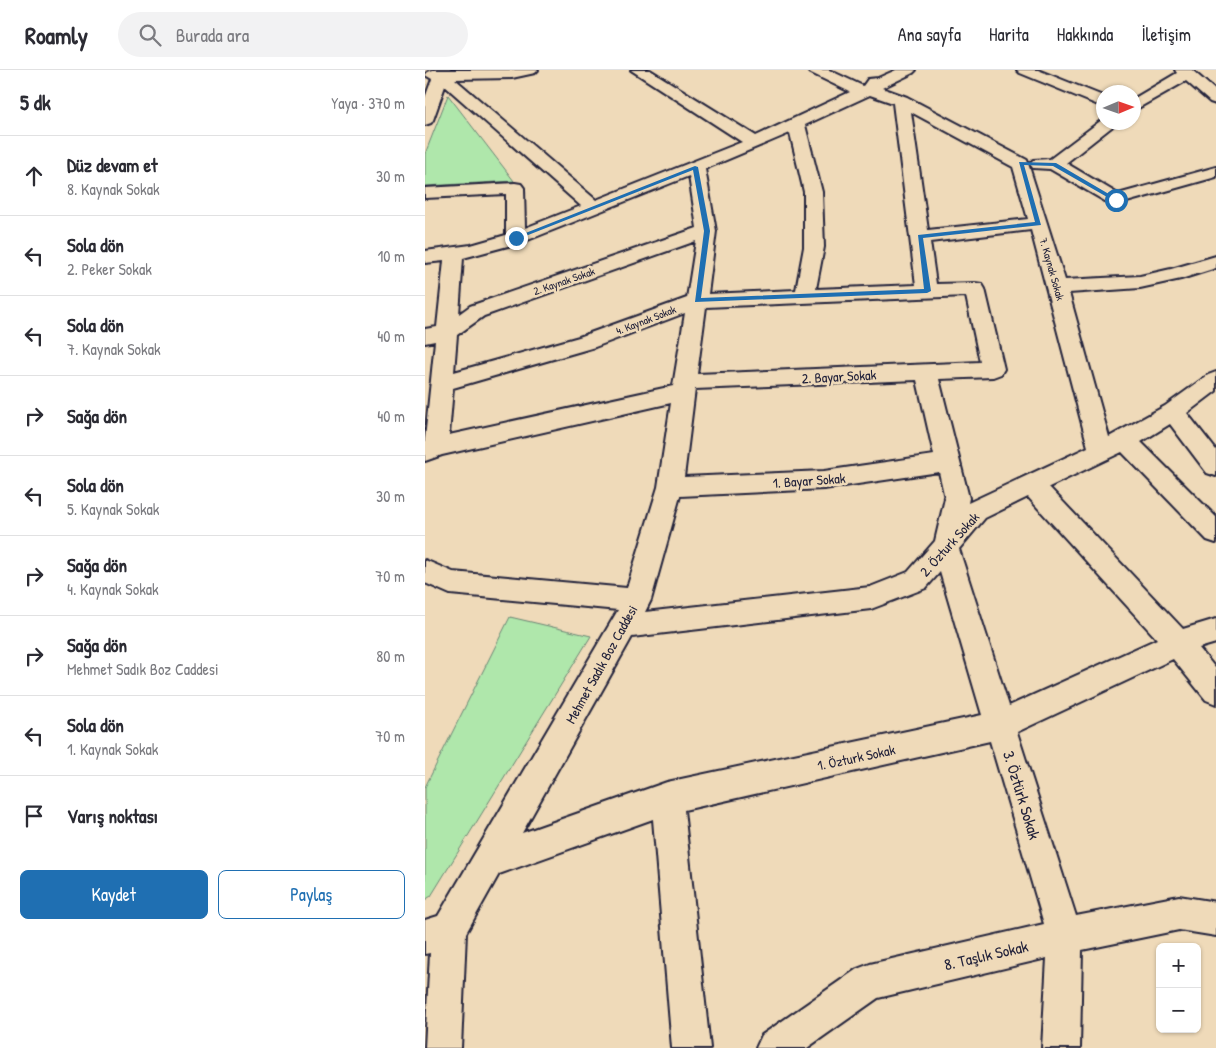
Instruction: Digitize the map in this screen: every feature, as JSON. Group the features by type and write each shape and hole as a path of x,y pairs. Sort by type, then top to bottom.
{"street":[{"path":"433,75 511,73 530,70"},
{"path":"639,70 755,143"},
{"path":"816,70 867,91 901,100 1021,164 1054,164 1116,200 1216,172"},
{"path":"867,91 880,70"},
{"path":"425,257 489,248 516,238 755,143 908,70"},
{"path":"1025,70 1096,99"},
{"path":"1141,101 1185,72 1216,99"},
{"path":"425,120 433,75"},
{"path":"433,75 594,207"},
{"path":"901,100 927,291"},
{"path":"796,123 813,192 814,248 805,296"},
{"path":"1054,164 1099,130"},
{"name":"7. Kaynak Sokak","path":"1021,164 1057,287 1101,452"},
{"name":"Mehmet Sadık Boz Caddesi","path":"442,1048 437,934 487,862 624,626 637,600 670,488 707,231 695,167"},
{"path":"425,193 515,188 516,238"},
{"path":"920,237 1039,224"},
{"name":"2. Kaynak Sokak","path":"425,336 447,332 477,311 707,231"},
{"path":"431,450 442,383 454,254"},
{"path":"1057,287 1140,282 1174,275 1216,262"},
{"name":"4. Kaynak Sokak","path":"442,383 587,342 697,300 975,289 993,369"},
{"name":"2. Bayar Sokak","path":"431,450 684,387 993,369"},
{"path":"926,372 957,498 946,548"},
{"name":"2. Özturk Sokak","path":"624,626 871,598 917,580 976,512 1125,440 1173,412 1216,380"},
{"path":"1173,412 1216,466"},
{"path":"1125,440 1216,533"},
{"name":"1. Bayar Sokak","path":"670,488 824,480 948,462"},
{"path":"1033,486 1178,643 1216,691"},
{"name":"3. Öztürk Sokak","path":"946,548 1065,936 1061,1048"},
{"path":"425,571 451,583 637,600"},
{"name":"1. Özturk Sokak","path":"487,862 667,798 1001,725 1178,643 1216,631"},
{"path":"667,798 691,1048"},
{"name":"8. Taşlık Sokak","path":"775,1048 870,982 1065,936 1179,912 1216,918"}],"green space":[{"path":"448,95 514,181 425,186 425,154"},
{"path":"510,617 591,636 431,896 425,900 425,787"}],"route":[{"path":"516,238 695,167 707,231 697,300 927,291 920,237 1039,224 1021,164 1054,164 1116,200"}]}
